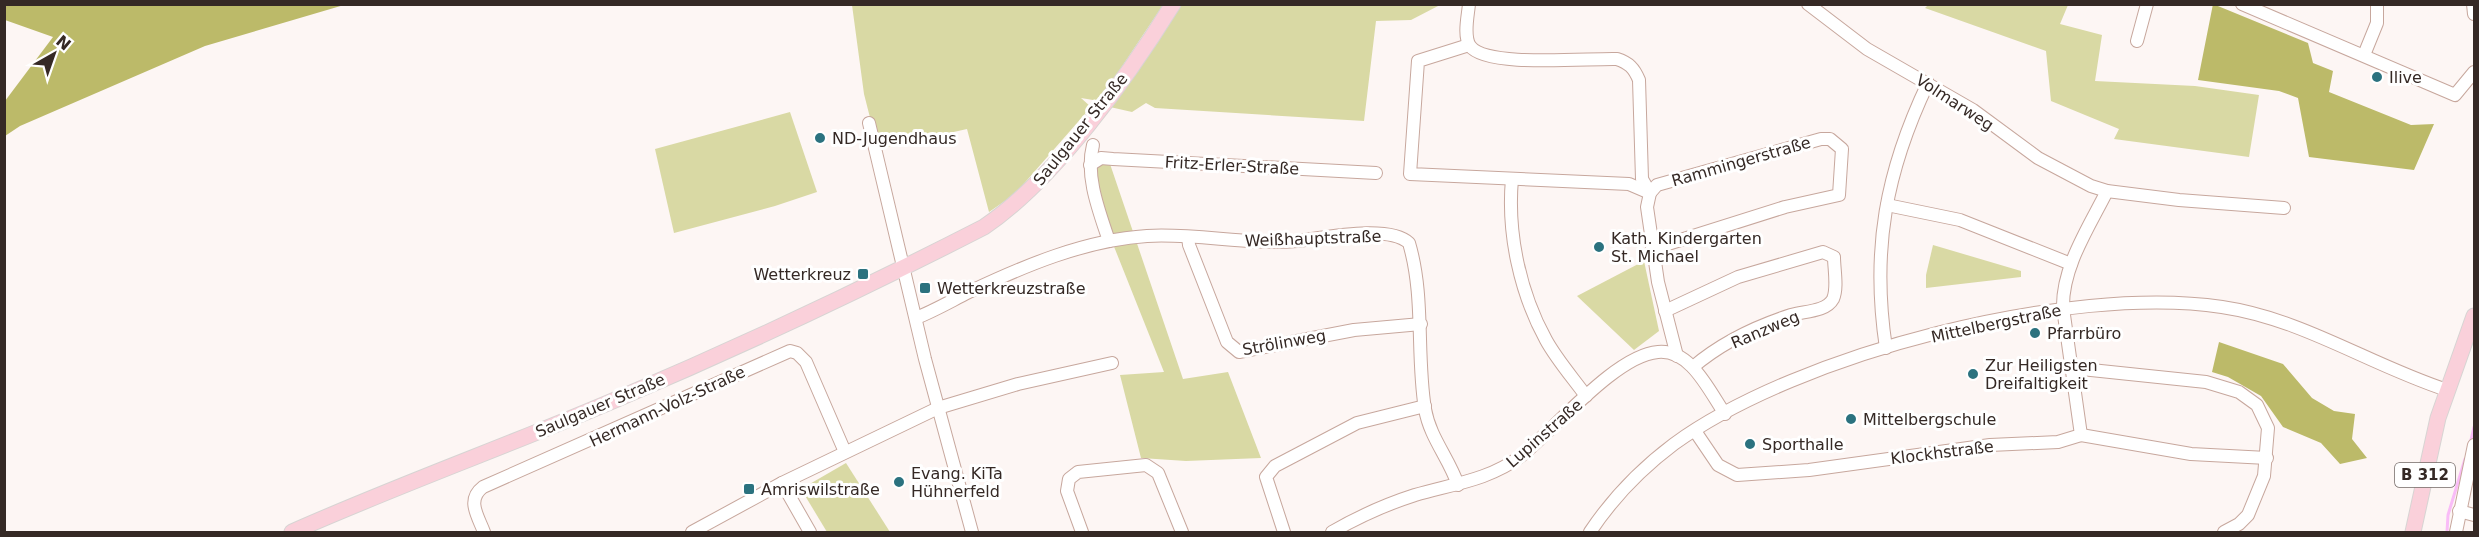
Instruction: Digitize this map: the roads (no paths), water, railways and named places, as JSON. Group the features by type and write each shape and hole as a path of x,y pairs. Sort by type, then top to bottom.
{"main road":[{"name":"Saulgauer Straße","path":"292,532 429,473 615,400 904,268 984,227 1004,214 1040,181 1110,95 1173,4"},
{"name":"B 312","path":"2413,532 2447,390 2475,316"}],"street":[{"path":"1469,4 1467,38 1469,45 1478,54 1491,58 1617,59 1630,65 1639,80 1642,179 1650,193 1647,207 1652,249 1677,356 1693,367 1725,414"},
{"name":"Volmarweg","path":"1808,4 1867,49 1973,110 2038,158 2091,186 2107,191 2223,204 2284,208"},
{"path":"2137,40 2147,4"},
{"path":"2242,4 2455,95 2475,72"},
{"path":"2364,55 2377,23 2377,4"},
{"path":"2473,4 2475,14"},
{"path":"1469,45 1418,61 1410,174 1629,184 1650,193"},
{"path":"1886,348 1881,285 1887,205 1905,133 1928,83"},
{"path":"869,123 938,408 972,532"},
{"name":"Rammingerstraße","path":"1650,193 1657,185 1821,139 1830,139 1842,149 1839,195 1785,207 1652,249"},
{"path":"1093,145 1090,165 1097,206 1109,241"},
{"name":"Fritz-Erler-Straße","path":"1090,165 1101,158 1376,173"},
{"path":"1512,179 1512,218 1524,288 1546,340 1586,396"},
{"path":"2107,191 2062,289 2081,435 2191,454 2267,458"},
{"path":"1887,205 1960,220 2072,264"},
{"name":"Weißhauptstraße","path":"916,318 1016,272 1065,253 1109,241 1147,236 1271,242 1366,234 1401,237 1410,248 1421,324 1425,406 1431,433 1458,485"},
{"name":"Strölinweg","path":"1188,237 1188,245 1227,342 1230,348 1239,352 1354,330 1421,324"},
{"name":"Ranzweg","path":"1665,311 1738,277 1822,252 1834,257 1833,299 1825,307 1790,315 1755,329 1704,358 1693,367"},
{"name":"Mittelbergstraße","path":"1590,532 1638,476 1663,453 1725,414 1802,377 1886,348 1942,333 2063,308 2175,301 2250,312 2298,327 2403,374 2447,390"},
{"name":"Hermann-Volz-Straße","path":"484,532 473,504 474,497 483,487 790,351 797,353 806,362 845,452"},
{"name":"Lupinstraße","path":"1332,532 1397,502 1488,476 1521,456 1586,396 1627,364 1647,354 1667,352 1677,356"},
{"path":"692,532 782,483 938,408 1018,384 1112,363"},
{"path":"2072,368 2206,382 2239,392 2257,405 2268,428 2264,476 2254,504 2239,524 2224,532"},
{"path":"1284,532 1267,486 1266,477 1275,466 1358,423 1425,406"},
{"name":"Klockhstraße","path":"1695,431 1718,465 1737,476 1809,470 1990,445 2058,442 2081,435"},
{"path":"2456,532 2475,445"},
{"path":"1082,532 1066,491 1069,479 1078,472 1146,465 1158,473 1182,532"},
{"path":"782,483 810,532"},
{"path":"2459,512 2475,515"}],"waterway":[{"path":"2470,444 2474,427"},
{"path":"2447,532 2448,515 2465,459"}],"place":[{"name":"Ilive","path":"2377,77"},
{"name":"ND-Jugendhaus","path":"820,138"},
{"name":"Kath. Kindergarten St. Michael","path":"1599,247"},
{"name":"Wetterkreuz","path":"863,274"},
{"name":"Wetterkreuzstraße","path":"925,288"},
{"name":"Pfarrbüro","path":"2035,333"},
{"name":"Zur Heiligsten Dreifaltigkeit","path":"1973,374"},
{"name":"Mittelbergschule","path":"1851,419"},
{"name":"Sporthalle","path":"1750,444"},
{"name":"Evang. KiTa Hühnerfeld","path":"899,482"},
{"name":"Amriswilstraße","path":"749,489"}]}
